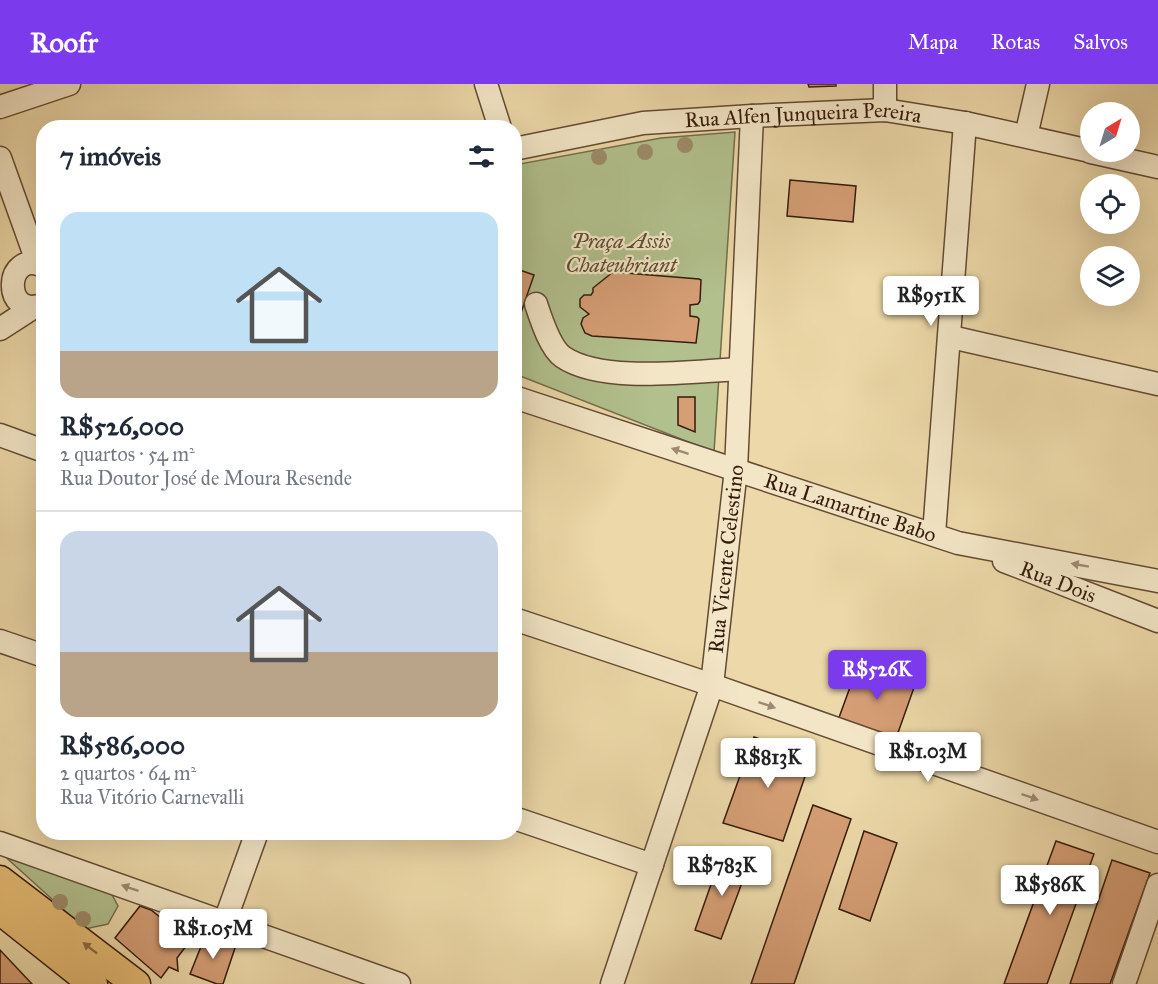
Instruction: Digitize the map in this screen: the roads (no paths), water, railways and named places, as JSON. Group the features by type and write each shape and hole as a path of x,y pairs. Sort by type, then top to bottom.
{"main road":[{"path":"0,880 136,984"},
{"path":"0,910 84,981"}],"street":[{"path":"0,107 69,84"},
{"path":"486,84 497,120"},
{"path":"885,84 885,110"},
{"path":"1026,136 1038,84"},
{"name":"Rua Alfen Junqueira Pereira","path":"522,147 643,123 885,110 965,123 1080,148"},
{"name":"Rua Vicente Celestino","path":"612,984 712,685 736,469 752,116"},
{"path":"934,534 951,337 965,123"},
{"path":"0,158 36,252"},
{"name":"Rua Alfen Junqueira Pereira","path":"1137,162 1158,167"},
{"path":"36,265 25,265 19,269 6,295 27,306 36,306"},
{"path":"536,304 545,328 562,356 592,370 629,374 740,369"},
{"path":"0,329 36,308"},
{"path":"951,337 1158,384"},
{"name":"Rua Lamartine Babo","path":"522,401 958,543 1158,581"},
{"path":"0,435 36,448"},
{"name":"Rua Dois","path":"958,543 1158,621"},
{"path":"1112,604 1115,581 1122,573"},
{"path":"522,623 712,685 1158,842"},
{"path":"0,641 36,653"},
{"path":"522,821 652,865"},
{"path":"225,921 254,840"},
{"path":"0,843 399,984"},
{"path":"1124,984 1158,885"}],"park label":[{"name":"Praça Assis Chateubriant","path":"621,253"}]}
